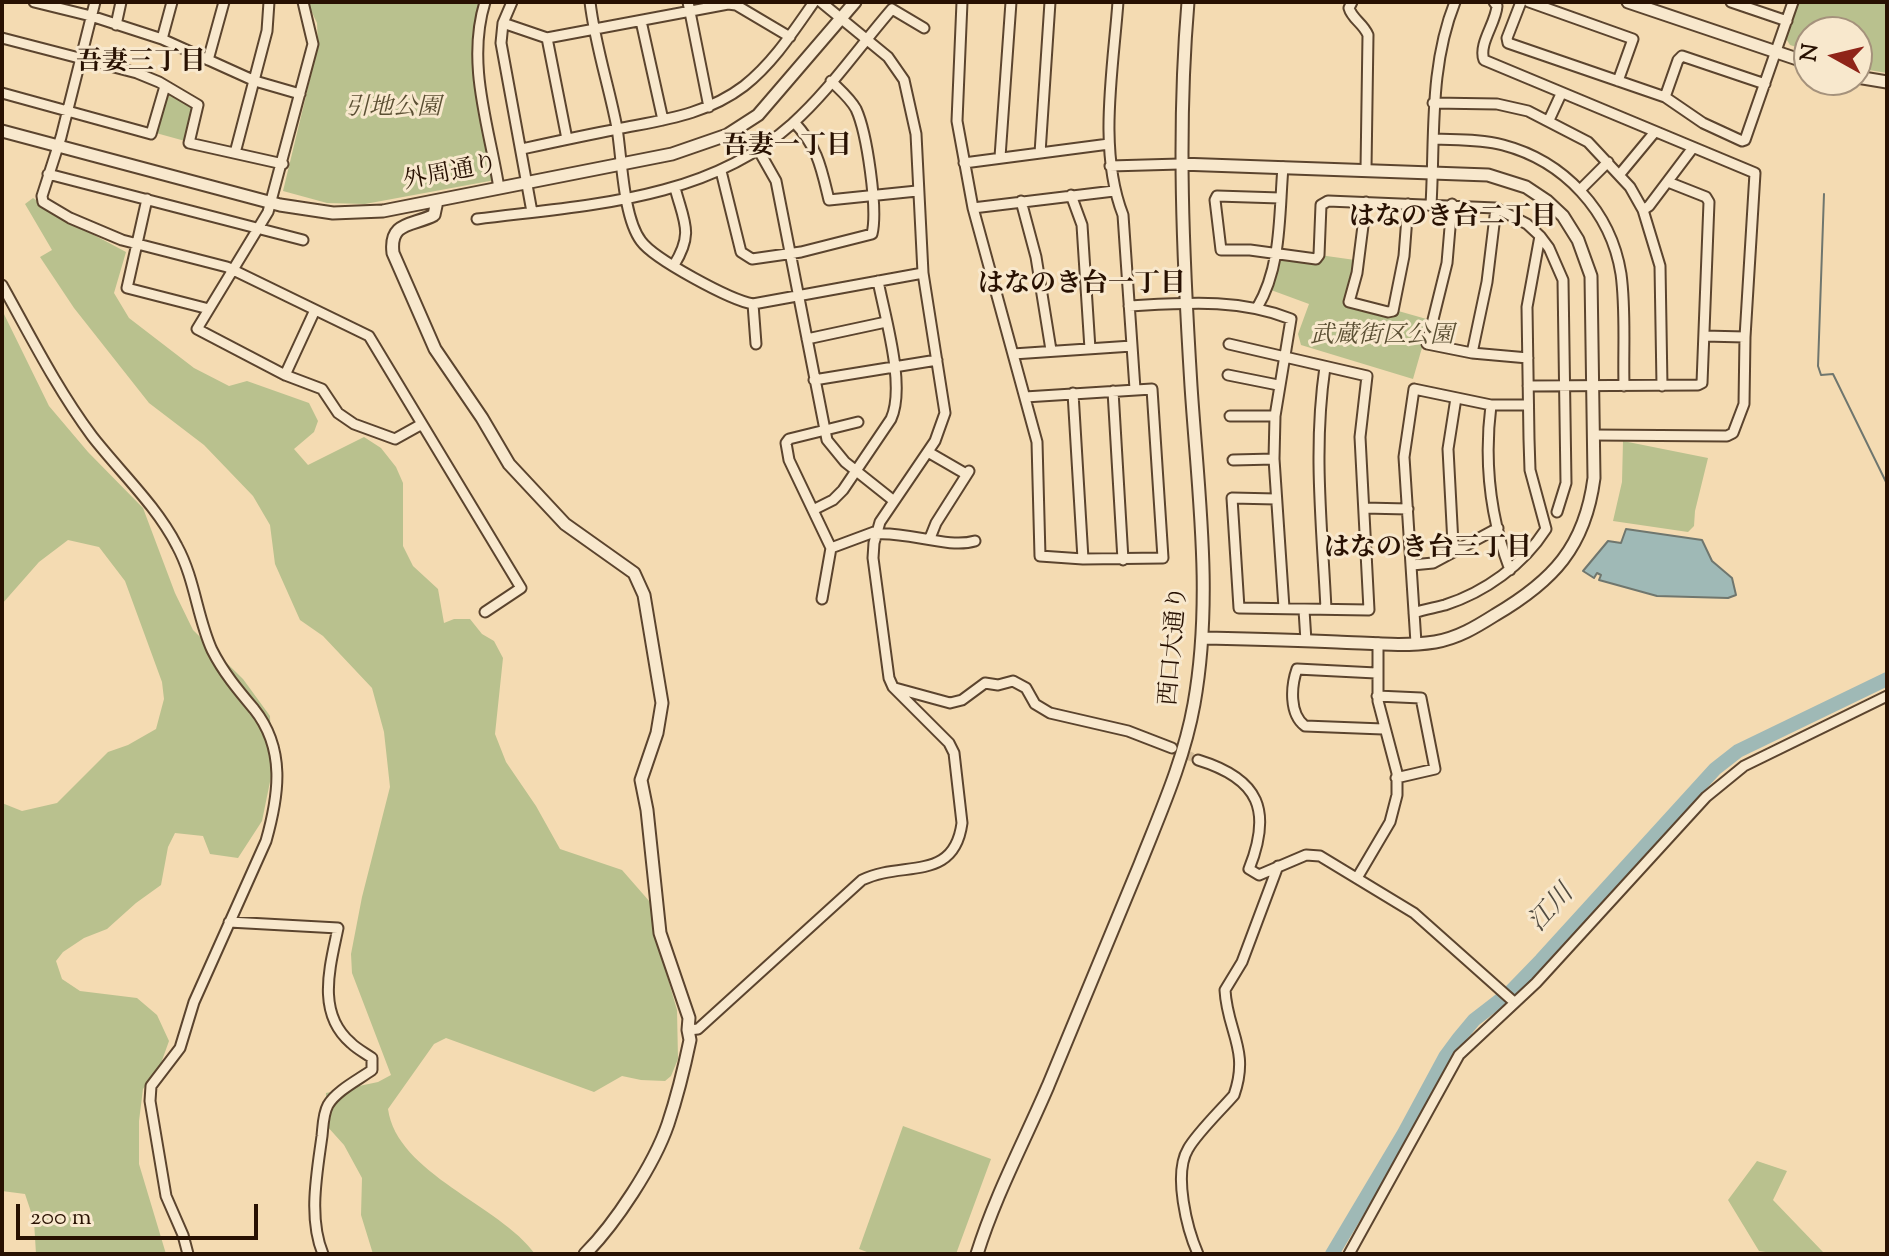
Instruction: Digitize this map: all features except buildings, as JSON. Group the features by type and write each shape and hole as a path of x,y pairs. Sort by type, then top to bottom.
{"street":[{"path":"40,2 162,39 255,81 300,94"},
{"path":"95,2 43,202 70,218 136,244 234,270 369,336 521,588 485,612"},
{"path":"116,25 121,2"},
{"path":"162,39 172,2"},
{"path":"208,60 224,2"},
{"path":"235,153 267,31 269,2"},
{"path":"303,2 313,44 271,202 260,228 197,329 285,375 322,389 338,413 354,424 395,439 422,424"},
{"path":"485,2 477,32 477,79 499,188"},
{"path":"512,2 503,23 501,43 532,212"},
{"path":"590,2 593,30 617,129 626,198 640,240 649,249 727,295 753,304 923,273"},
{"path":"522,149 680,118 709,107 744,86 761,71 814,2"},
{"path":"688,1030 698,1029 862,880 874,874 938,864 958,844 962,823 954,753 949,743 893,687 889,678 873,558 880,522 940,432 945,413 923,273 916,134 904,80 888,57 821,2"},
{"name":"外周通り","path":"2,131 315,212 383,211 696,148 727,135 749,122 769,104 855,2"},
{"path":"962,2 957,121 973,208 1037,442 1040,556 1123,560 1163,558 1152,389 1025,397"},
{"path":"1000,157 1011,2"},
{"path":"1040,153 1050,2"},
{"path":"1118,2 1109,144 1114,191 1123,215 1135,389"},
{"name":"西口大通り","path":"977,1254 997,1196 1115,929 1173,782 1195,702 1203,638 1204,557 1180,164 1181,80 1188,2"},
{"path":"1352,2 1349,8 1351,14 1364,25 1368,35 1366,169"},
{"path":"1431,205 1435,139 1433,103 1438,62 1455,2"},
{"path":"1494,2 1496,13 1482,56 1561,94 1755,173 1744,404 1733,433 1727,436 1593,435"},
{"path":"1521,2 1507,38 1508,43 1665,97 1703,123 1742,141 1745,140 1793,2"},
{"path":"1529,2 1633,39 1618,81"},
{"path":"1628,2 1793,58"},
{"path":"1731,2 1787,21"},
{"path":"503,23 547,38 641,21 689,6 728,4 736,5 790,37"},
{"path":"689,6 709,107"},
{"path":"477,219 547,213 626,198 675,188 721,171 759,151 794,122 892,9 924,28"},
{"path":"641,21 663,120"},
{"path":"2,38 137,73 198,105 189,143 283,164"},
{"path":"547,38 567,139"},
{"path":"1665,97 1682,56 1765,84"},
{"path":"721,171 743,254 756,260 869,237 874,230 875,202 857,112 831,81"},
{"path":"2,93 151,134 165,86"},
{"path":"1549,120 1561,94"},
{"path":"1433,103 1514,106 1549,120 1588,142 1620,174 1643,210 1657,250 1662,282 1662,386"},
{"path":"794,122 818,155 829,200 917,191"},
{"path":"1620,174 1654,133"},
{"path":"1435,139 1485,141 1520,151 1546,162 1581,189 1605,225 1619,263 1623,299 1624,386"},
{"path":"964,163 1109,144"},
{"path":"1643,210 1692,149"},
{"path":"759,151 776,181 823,431 834,451 894,501"},
{"path":"1581,189 1608,162"},
{"path":"1110,166 1180,164 1488,175 1526,187 1563,216 1578,240 1591,276 1591,499 1582,528 1564,561 1526,597 1463,634 1435,642 1203,638"},
{"path":"1257,308 1268,289 1275,267 1283,167"},
{"path":"48,174 303,240"},
{"path":"1528,386 1700,385 1703,381 1709,202 1706,197 1668,182"},
{"path":"674,265 685,247 687,233 675,188"},
{"path":"973,208 1114,191"},
{"path":"1071,195 1082,225 1090,349"},
{"path":"1280,198 1220,195 1215,200 1221,250 1250,250 1316,259 1319,255 1321,205 1324,202 1452,204 1496,208 1527,224 1540,236 1549,248 1563,280 1566,483 1557,512"},
{"path":"147,199 128,290 209,309"},
{"path":"437,201 434,215 399,229 392,239 392,247 435,349 509,464 573,531 634,573 644,595 662,703 657,733 641,780 660,933 689,1018 690,1040 662,1139 616,1217 585,1254"},
{"path":"1021,201 1036,257 1051,350"},
{"path":"1366,202 1357,273 1349,302 1388,312 1393,311 1399,287 1408,204"},
{"path":"1452,204 1447,263 1427,344 1472,353 1528,358"},
{"path":"1472,353 1487,282 1496,208"},
{"path":"1414,613 1460,598 1510,570 1522,561 1546,529 1530,470 1528,405 1527,307 1540,236"},
{"path":"813,510 837,496 893,414 897,393 894,366 878,281"},
{"path":"2,285 66,398 94,438 160,519 178,547 193,583 210,647 222,670 268,729 276,756 279,777 274,815 266,841 194,1002 180,1048 151,1086 150,1101 166,1196 188,1254"},
{"path":"1129,306 1217,303 1257,308 1291,319 1275,416 1274,459 1284,608"},
{"path":"753,304 756,344"},
{"path":"285,375 315,310"},
{"path":"807,339 886,322"},
{"path":"1704,336 1745,337"},
{"path":"1229,344 1367,376 1360,437 1369,610 1239,608 1232,498 1276,499"},
{"path":"1013,354 1132,346"},
{"path":"814,380 937,360"},
{"path":"1325,367 1317,449 1326,609"},
{"path":"1228,375 1278,385"},
{"path":"1416,643 1404,457 1414,389 1491,405 1528,405"},
{"path":"1113,391 1123,560"},
{"path":"1073,393 1083,559"},
{"path":"1456,398 1448,449 1453,544 1456,550"},
{"path":"1491,405 1489,481 1510,570"},
{"path":"1230,416 1275,416"},
{"path":"822,599 831,548 789,460 786,443 789,439 858,422"},
{"path":"928,452 968,473 930,538"},
{"path":"1233,460 1274,459"},
{"path":"1364,508 1408,509"},
{"path":"1412,565 1433,563 1498,528"},
{"path":"831,548 871,532 891,532 960,544 975,541"},
{"path":"1304,610 1306,641"},
{"path":"1357,878 1390,822 1397,795 1397,773 1383,729 1377,696 1378,643"},
{"path":"1376,673 1297,669 1294,708 1305,726 1383,729"},
{"path":"893,687 950,703 962,700 985,683 998,685 1013,681 1026,688 1035,704 1050,713 1128,731 1172,748"},
{"path":"1377,696 1421,698 1435,769 1396,778"},
{"path":"1349,1254 1459,1055 1536,983 1706,797 1744,766 1887,696"},
{"path":"1198,760 1230,771 1253,795 1260,839 1249,869 1259,875 1306,855 1315,855 1414,913 1514,1002"},
{"path":"1198,1254 1188,1233 1182,1181 1186,1153 1234,1095 1241,1056 1225,990 1242,962 1278,866"},
{"path":"229,922 338,928 327,992 330,1013 350,1043 372,1058 373,1063 372,1070 341,1092 326,1109 315,1213 317,1239 323,1254"}],"green space":[{"name":"引地公園","path":"307,2 482,2 473,30 472,61 495,180 365,204 327,203 283,191 318,46 317,23"},
{"path":"1797,2 1887,2 1887,73 1873,71 1873,16 1793,16 1793,46 1785,37"},
{"path":"174,95 192,107 185,141 156,133 164,100"},
{"path":"33,198 126,252 114,293 129,318 194,368 229,386 247,381 309,403 318,421 314,432 294,449 308,465 364,437 381,448 396,467 403,483 403,546 413,566 438,589 444,623 454,619 470,619 482,634 494,641 503,658 495,734 506,762 560,849 622,870 650,902 655,934 677,1010 678,1059 671,1076 665,1081 622,1076 594,1092 446,1038 434,1044 388,1109 395,1132 429,1171 499,1220 535,1254 373,1254 361,1215 362,1178 344,1145 326,1125 326,1093 378,1082 391,1075 352,973 351,954 390,787 384,732 372,688 323,636 300,620 275,564 270,525 253,496 204,445 149,403 74,308 40,257 52,250 25,204"},
{"name":"武蔵街区公園","path":"1284,250 1355,260 1349,297 1430,320 1413,379 1301,345 1298,334 1309,304 1271,290"},
{"path":"2,310 49,406 88,452 143,508 175,593 193,630 243,679 270,716 272,772 262,821 238,858 210,854 203,836 175,833 168,847 161,885 107,929 84,938 63,952 56,961 62,979 80,991 137,998 157,1015 169,1041 160,1066 143,1089 139,1121 139,1164 166,1254 36,1254 34,1221 25,1194 2,1191 2,803 22,811 57,803 108,752 156,729 164,699 162,682 125,581 99,547 68,540 39,562 2,604"},
{"path":"1623,441 1708,458 1694,526 1688,532 1613,521 1622,482"},
{"path":"903,1126 991,1159 956,1254 872,1254 859,1249"},
{"path":"1757,1161 1787,1171 1773,1200 1823,1252 1833,1254 1759,1251 1728,1200"}],"water":[{"path":"1626,529 1702,540 1712,561 1732,578 1736,595 1728,598 1657,596 1599,580 1601,575 1597,573 1594,578 1583,571 1608,541 1621,543"}],"waterway":[{"path":"1824,194 1818,366 1821,375 1833,374 1887,484"},
{"name":"江川","path":"1332,1254 1445,1057 1459,1038 1474,1020 1509,993 1541,960 1715,769 1738,751 1887,679"}],"tunnel":[{"path":"1172,748 1198,760"}],"district":[{"name":"吾妻三丁目","path":"141,65"},
{"name":"吾妻一丁目","path":"787,149"},
{"name":"はなのき台二丁目","path":"1453,220"},
{"name":"はなのき台一丁目","path":"1082,287"},
{"name":"はなのき台三丁目","path":"1428,551"}]}
